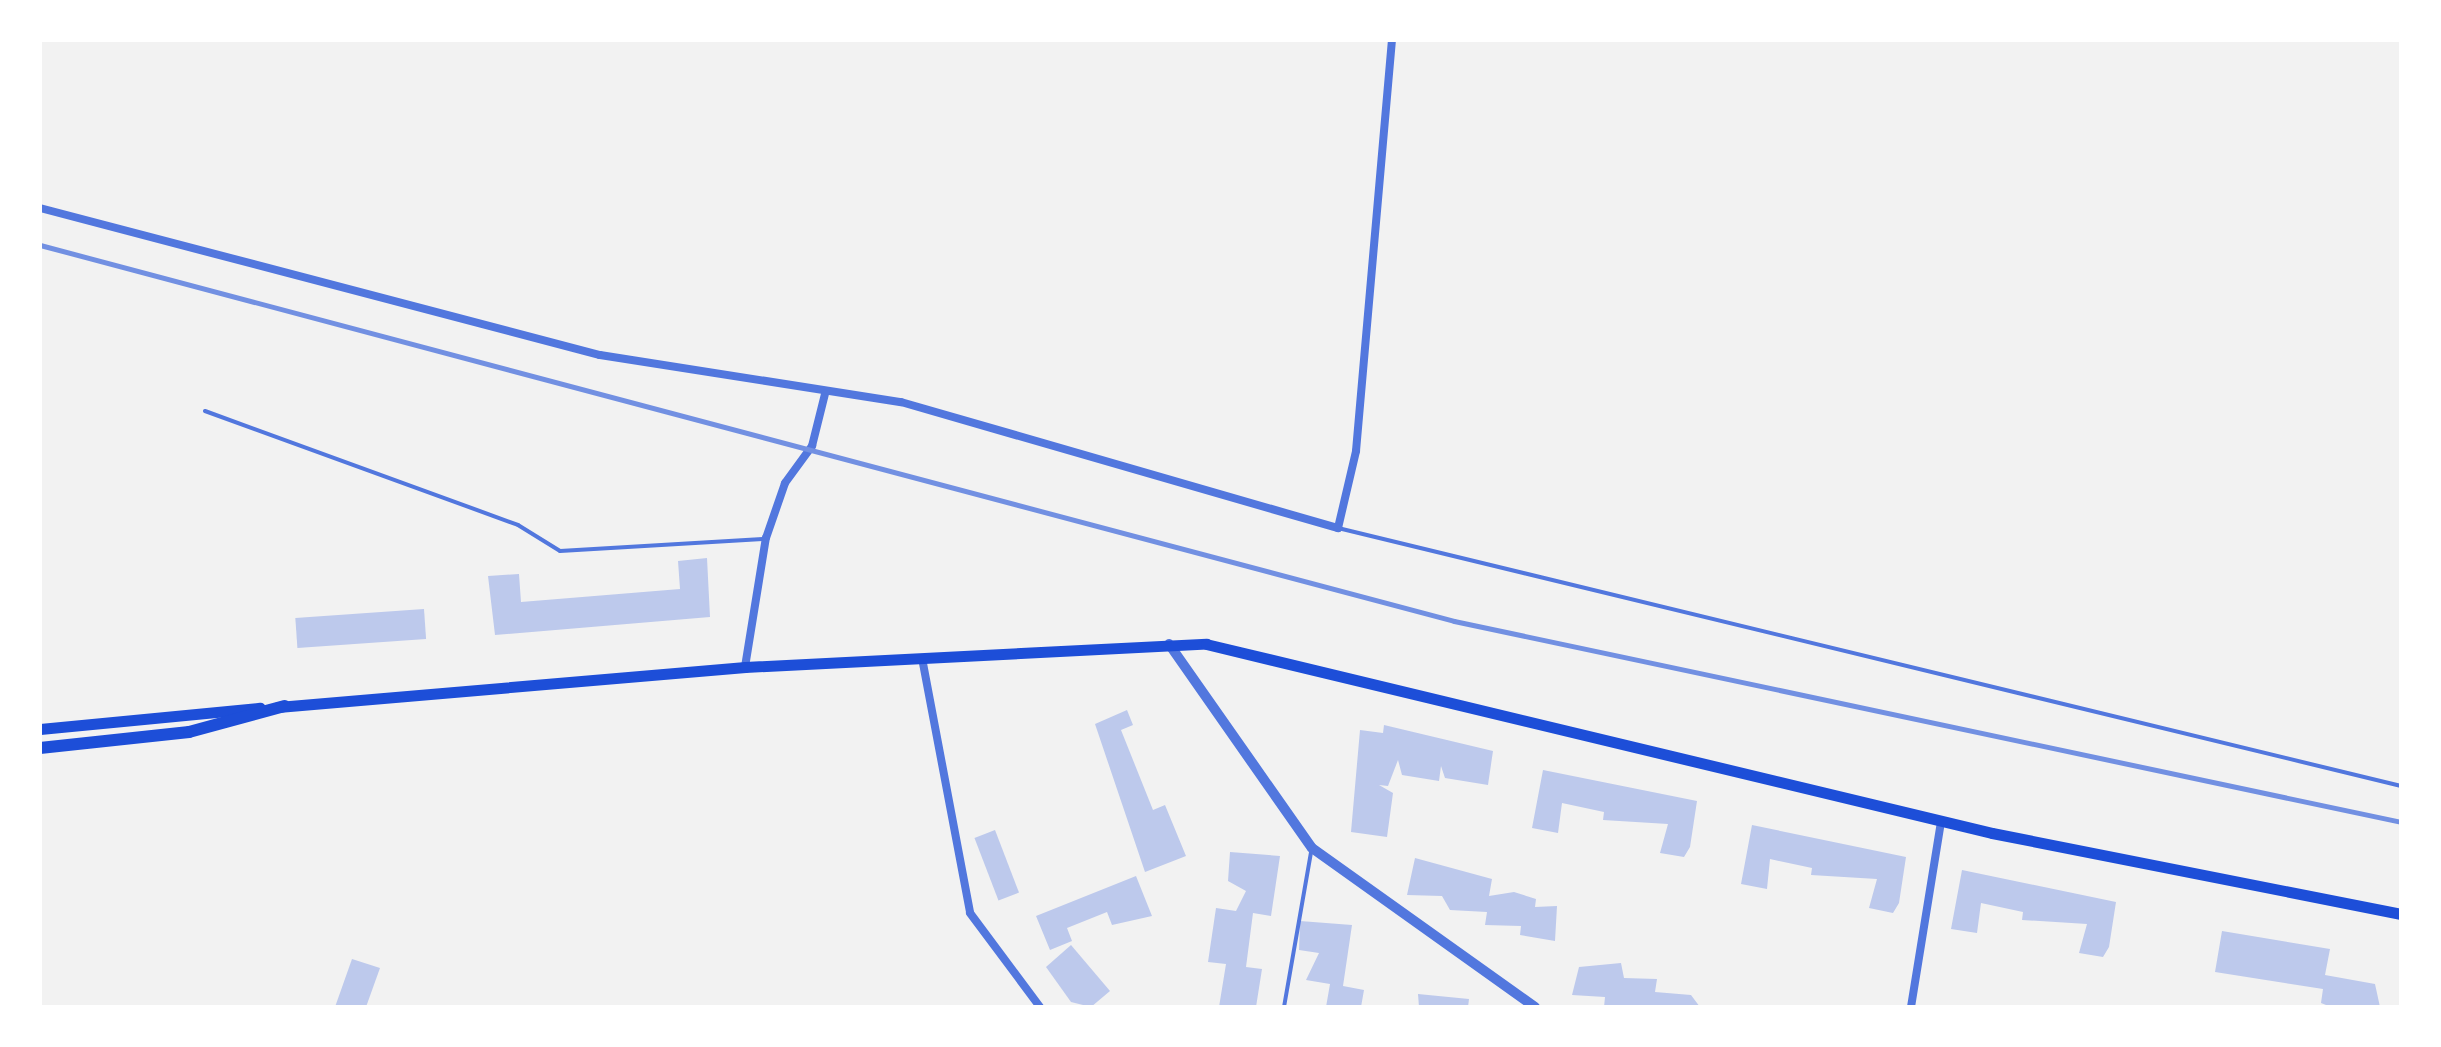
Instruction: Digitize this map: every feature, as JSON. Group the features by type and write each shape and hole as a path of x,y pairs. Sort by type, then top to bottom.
{"main road":[{"path":"40,729 745,667 1170,644 1297,659 1941,822 2401,914"},
{"path":"40,748 189,732 285,706"}],"street":[{"path":"40,208 600,355 825,394 902,402 1338,528 1356,451 1392,40"},
{"path":"745,667 766,538 785,483 812,446 825,394"},
{"path":"1170,644 1312,848 1534,1007"},
{"path":"922,658 970,913 1040,1007"},
{"path":"1911,1007 1941,822"}],"lane":[{"path":"205,411 518,524 560,551 766,538"},
{"path":"1338,528 2401,786"},
{"path":"1284,1007 1312,848"}],"building":[{"path":"707,558 710,617 495,635 488,576 519,574 521,602 680,589 678,561"},
{"path":"424,609 426,639 297,648 295,618"},
{"path":"1127,710 1133,725 1121,730 1153,810 1165,805 1186,856 1145,872 1095,724"},
{"path":"1384,725 1493,751 1488,785 1445,778 1441,766 1439,781 1402,775 1398,760 1388,786 1379,785 1393,793 1387,837 1351,832 1360,730 1383,733"},
{"path":"1543,770 1697,801 1690,847 1684,857 1660,853 1668,824 1603,820 1604,812 1562,803 1558,833 1532,828"},
{"path":"1752,825 1906,857 1899,903 1893,913 1869,908 1877,879 1811,875 1812,868 1770,859 1767,889 1741,884"},
{"path":"995,830 1019,893 998,900 974,838"},
{"path":"1230,852 1280,856 1271,916 1253,913 1246,967 1262,969 1256,1007 1219,1007 1226,964 1208,962 1216,908 1236,911 1246,891 1228,881"},
{"path":"1415,858 1492,879 1489,896 1514,892 1536,899 1535,907 1557,906 1555,941 1520,935 1521,926 1485,925 1487,912 1450,910 1442,896 1407,895"},
{"path":"1962,870 2116,902 2109,947 2103,957 2079,953 2087,924 2022,920 2023,912 1981,903 1977,933 1951,929"},
{"path":"1136,876 1152,916 1112,925 1107,912 1067,928 1072,941 1050,950 1036,916"},
{"path":"1300,921 1352,925 1343,986 1364,990 1361,1007 1326,1007 1330,984 1306,980 1319,953 1299,950"},
{"path":"2222,931 2330,949 2325,975 2375,984 2380,1007 2331,1007 2321,1003 2323,989 2215,972"},
{"path":"1071,945 1110,991 1091,1007 1071,1002 1046,967"},
{"path":"352,959 380,968 366,1007 335,1007"},
{"path":"1621,963 1624,978 1657,979 1655,992 1691,995 1700,1007 1604,1007 1605,997 1572,995 1579,967"},
{"path":"1418,994 1469,999 1468,1007 1419,1007"}],"railway":[{"path":"40,245 1454,621 2401,822"}]}
